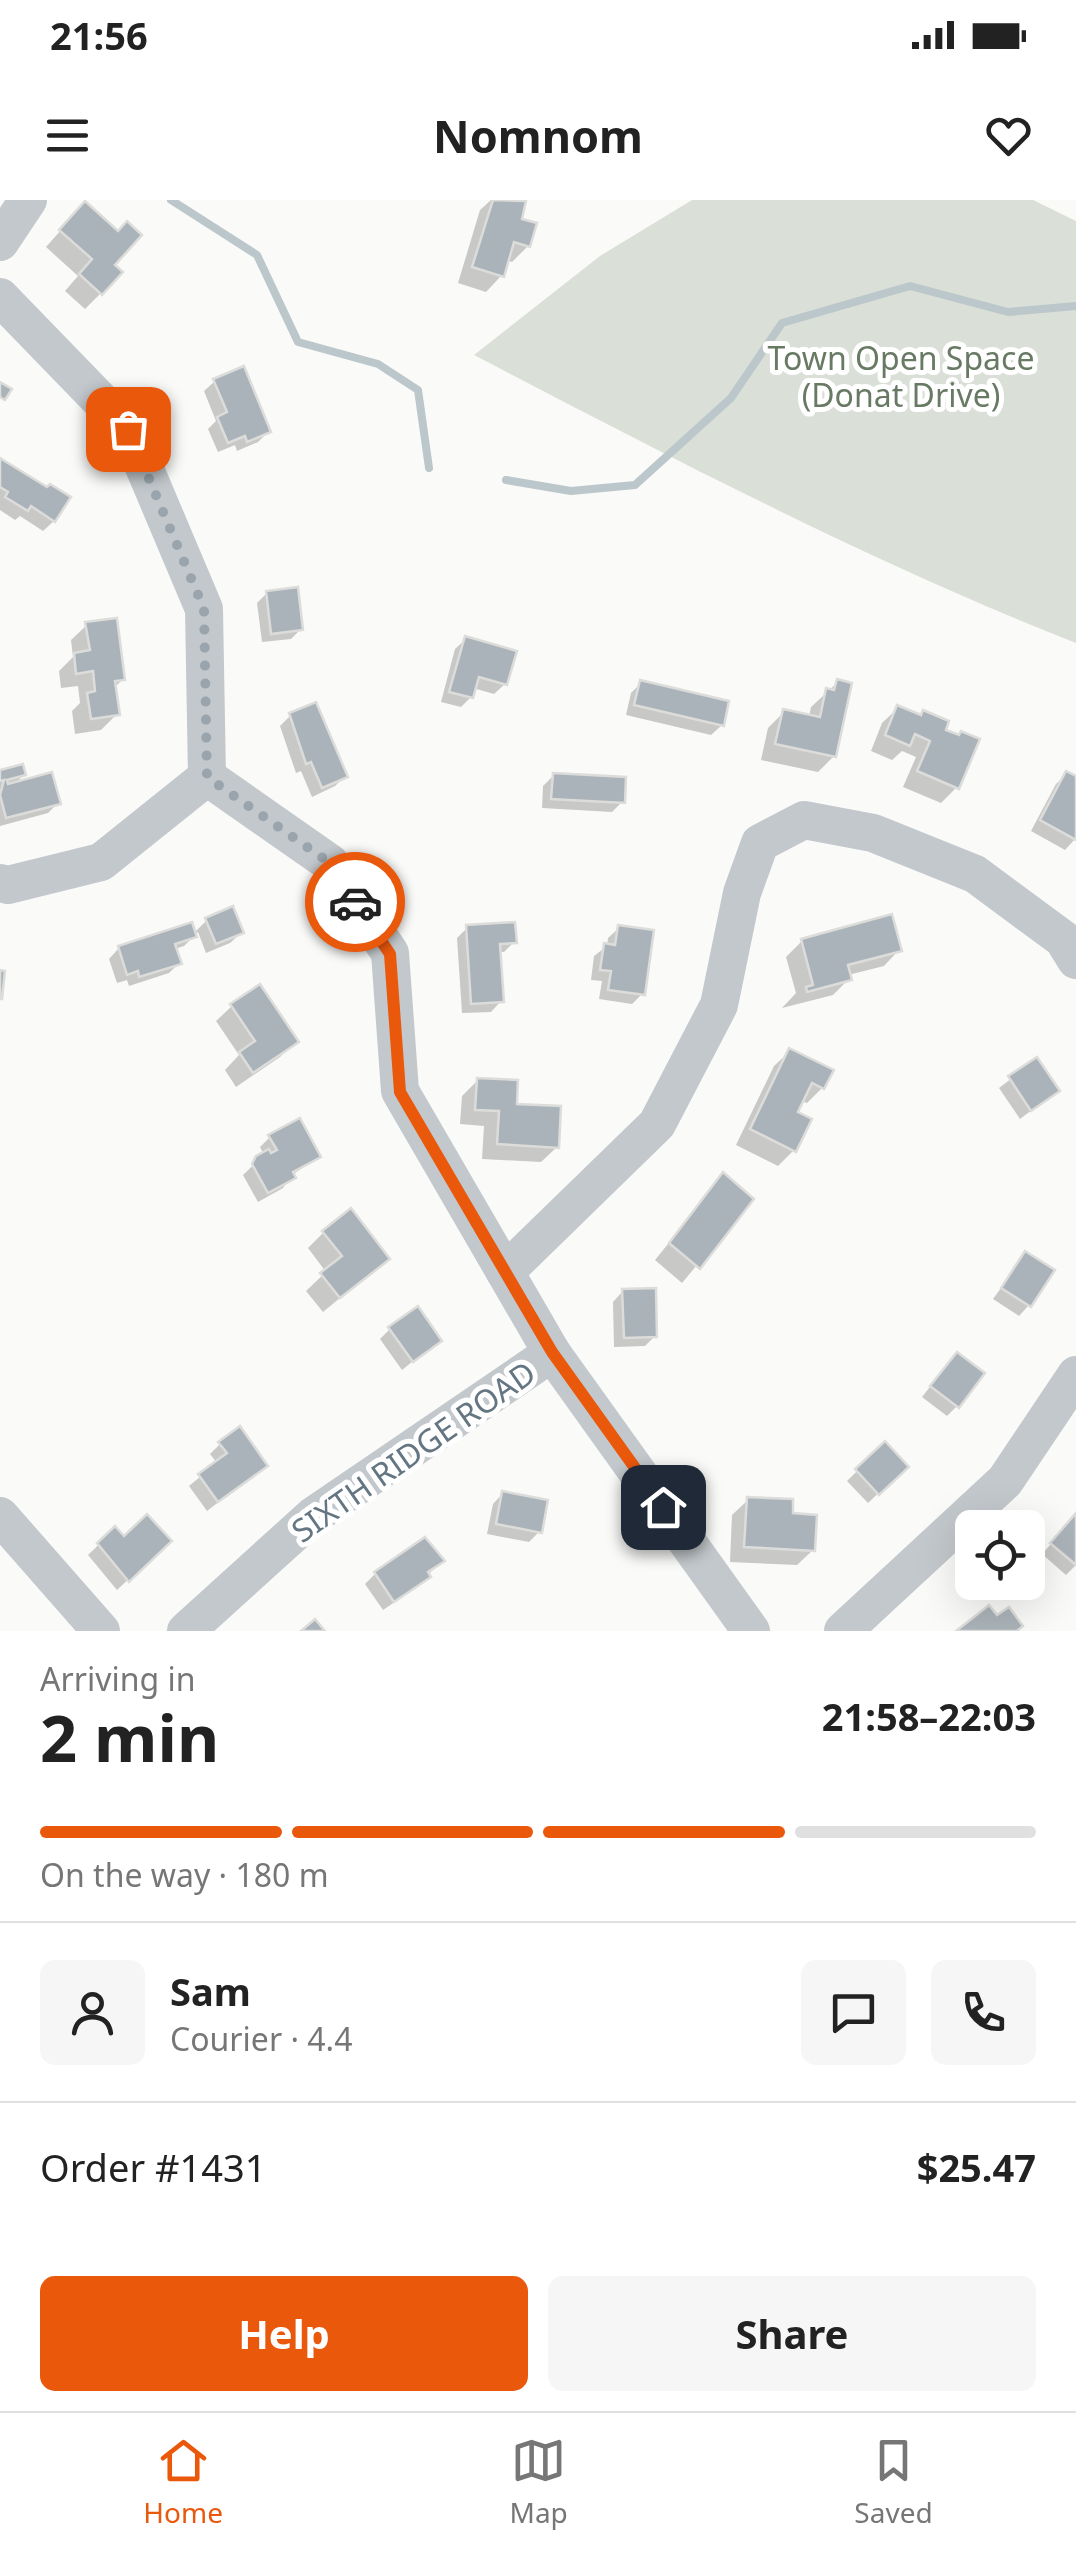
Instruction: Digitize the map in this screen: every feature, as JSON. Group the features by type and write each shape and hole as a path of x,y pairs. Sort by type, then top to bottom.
{"street":[{"path":"0,242 28,200"},
{"path":"0,297 128,429 204,609 207,777"},
{"path":"0,883 102,862 207,777"},
{"path":"207,777 330,863 390,954 400,1092 552,1352 751,1631"},
{"path":"505,1272 657,1124 719,1004 742,893 760,843 804,820 873,833 975,874 1063,938 1076,960"},
{"name":"SIXTH RIDGE ROAD","path":"186,1631 313,1516 552,1352"},
{"path":"843,1631 1004,1480 1076,1375"},
{"path":"0,1516 101,1631"}],"green space":[{"name":"Town Open Space (Donat Drive)","path":"692,200 1033,200 1076,221 1076,643 846,543 474,355 600,256"}],"building":[{"path":"493,200 526,201 522,219 537,223 530,247 514,242 504,277 472,267"},
{"path":"85,201 118,231 127,221 142,235 115,265 123,272 102,295 79,274 92,259 59,230"},
{"path":"244,366 271,432 247,442 245,436 228,443 217,417 227,412 213,379"},
{"path":"0,382 12,389 5,400 0,397"},
{"path":"0,458 71,497 55,522 31,506 28,511 5,497 8,492 0,487"},
{"path":"298,587 303,630 271,634 266,591"},
{"path":"117,618 125,680 115,681 120,715 91,719 87,693 95,691 93,671 76,674 74,653 90,650 85,622"},
{"path":"465,636 517,651 507,685 479,677 473,698 449,692"},
{"path":"837,679 852,683 836,757 775,744 783,709 820,717 826,688 834,690"},
{"path":"640,680 729,701 724,726 634,705"},
{"path":"316,702 348,777 322,788 311,762 306,764 289,713"},
{"path":"897,705 921,715 923,710 949,721 946,730 980,739 959,789 917,771 930,741 915,734 910,746 885,735"},
{"path":"23,764 26,775 7,780 8,784 52,772 61,804 6,818 0,795 4,780 0,781 0,770"},
{"path":"1066,771 1076,776 1076,840 1040,820"},
{"path":"553,773 626,777 625,803 551,799"},
{"path":"233,906 244,933 216,944 205,918"},
{"path":"892,914 902,951 848,965 852,980 807,992 806,987 813,985 801,939"},
{"path":"192,922 197,937 175,944 182,964 139,977 138,971 127,975 118,946"},
{"path":"515,922 517,943 500,944 504,1002 471,1004 466,925"},
{"path":"618,925 654,930 645,995 608,990 611,971 600,970 604,943 615,945"},
{"path":"0,970 5,971 2,999 0,999"},
{"path":"260,984 299,1042 253,1073 239,1052 255,1041 230,1004"},
{"path":"789,1048 834,1070 824,1089 812,1083 798,1112 812,1119 796,1152 750,1129"},
{"path":"1037,1057 1060,1091 1031,1111 1008,1076"},
{"path":"477,1078 518,1080 517,1104 561,1106 559,1148 497,1144 499,1111 475,1110"},
{"path":"300,1118 321,1157 293,1172 296,1178 268,1193 252,1164 256,1156 269,1149 271,1153 277,1150 268,1135"},
{"path":"723,1172 754,1199 700,1269 669,1243"},
{"path":"351,1208 390,1259 340,1298 320,1273 342,1256 322,1231"},
{"path":"1025,1251 1055,1270 1031,1307 1001,1288"},
{"path":"656,1288 657,1337 624,1338 622,1289"},
{"path":"418,1306 442,1341 413,1362 388,1327"},
{"path":"957,1352 985,1373 959,1408 930,1386"},
{"path":"240,1426 268,1466 218,1502 198,1474 227,1453 218,1442"},
{"path":"885,1441 909,1467 879,1495 855,1469"},
{"path":"502,1491 548,1500 542,1533 496,1524"},
{"path":"747,1497 793,1499 793,1513 817,1515 815,1551 744,1547"},
{"path":"1076,1513 1076,1565 1050,1543"},
{"path":"147,1514 172,1541 129,1582 97,1543 115,1526 124,1536"},
{"path":"425,1537 445,1561 428,1572 431,1577 394,1602 374,1572"},
{"path":"989,1605 997,1615 1009,1607 1023,1626 1017,1631 956,1631"},
{"path":"315,1619 325,1631 301,1631"}],"waterway":[{"path":"171,200 257,255 298,342 378,364 418,390 429,468"},
{"path":"506,480 571,491 635,485 731,398 782,323 910,286 1008,312 1076,306"}],"way so far":[{"path":"128,429 204,609 207,777 330,863 355,902"}],"route":[{"path":"355,902 390,954 400,1092 552,1352 663,1507"}]}
